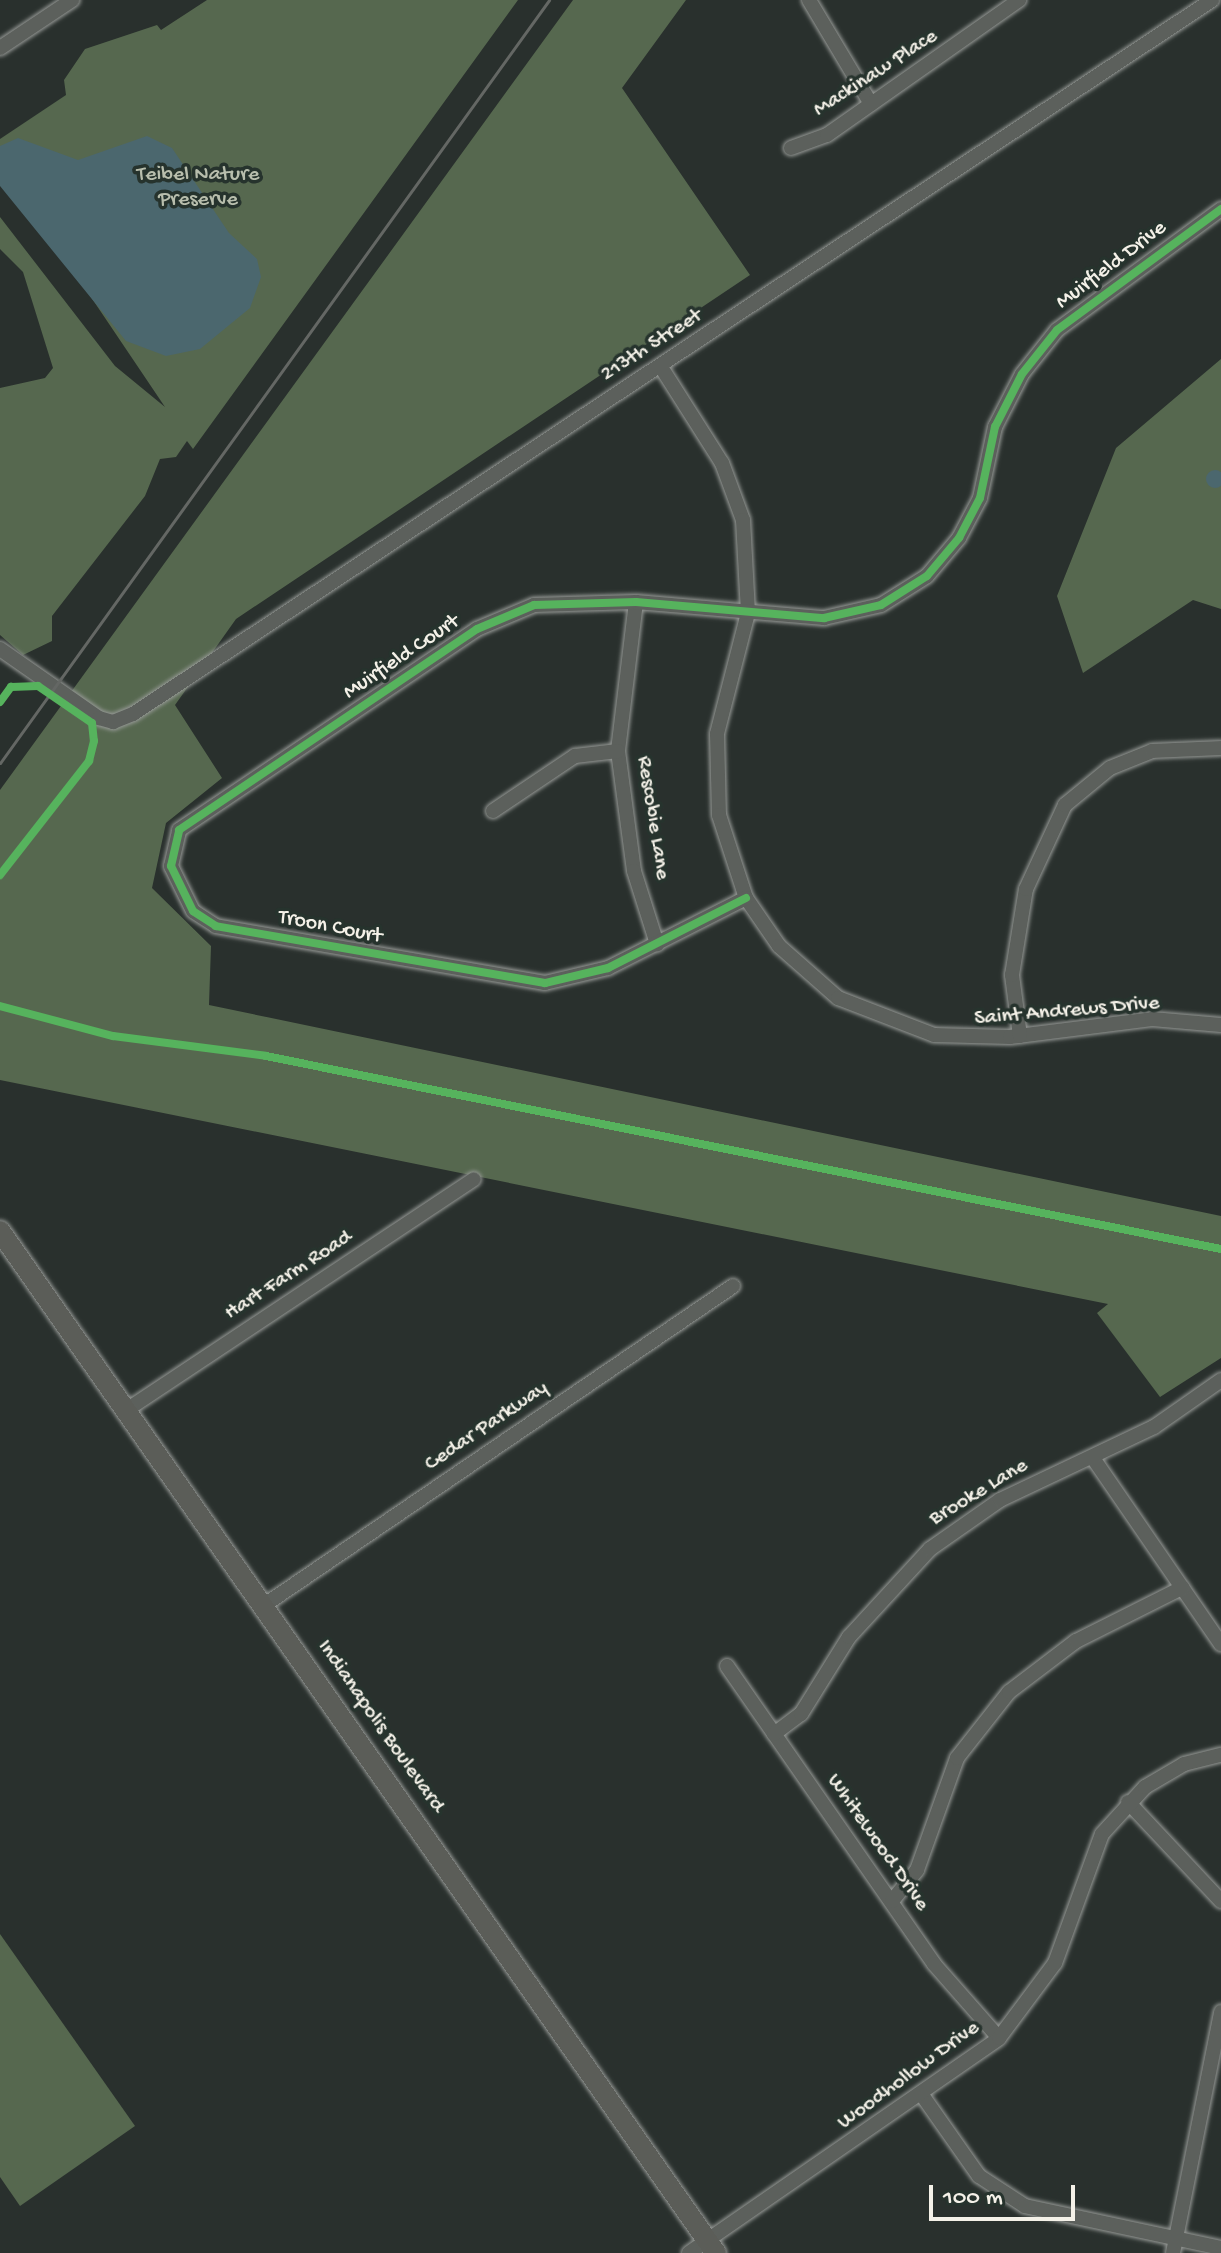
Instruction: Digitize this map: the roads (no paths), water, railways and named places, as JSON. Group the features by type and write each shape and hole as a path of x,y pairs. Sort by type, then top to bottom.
{"highway":[{"name":"Indianapolis Boulevard","path":"0,1231 266,1604 712,2247"}],"street":[{"path":"0,48 72,0"},
{"path":"809,0 871,104"},
{"name":"Mackinaw Place","path":"791,148 827,135 1019,0"},
{"name":"213th Street","path":"0,649 113,722 661,367 1212,0"},
{"name":"Muirfield Drive","path":"748,613 824,618 881,605 927,576 959,538 980,498 995,427 1022,374 1057,330 1221,209"},
{"name":"Saint Andrews Drive","path":"661,367 734,492 748,548 748,613 717,734 719,815 746,898 795,963 863,1012 934,1035 1020,1036 1152,1019 1221,1025"},
{"name":"Muirfield Court","path":"173,856 179,830 477,629 534,605 636,602 748,613"},
{"name":"Rescobie Lane","path":"636,602 618,751 634,871 657,944"},
{"path":"1020,1036 1012,975 1026,889 1065,805 1110,768 1152,751 1221,748"},
{"path":"493,811 575,756 618,751"},
{"name":"Troon Court","path":"173,856 174,882 193,911 216,926 497,980 576,977 657,944 746,898"},
{"name":"Hart Farm Road","path":"128,1409 474,1179"},
{"name":"Cedar Parkway","path":"266,1604 733,1286"},
{"name":"Brooke Lane","path":"774,1734 801,1714 849,1637 930,1549 1000,1500 1093,1458 1221,1380"},
{"path":"1093,1458 1221,1644"},
{"path":"892,1901 917,1870 957,1758 1009,1692 1076,1641 1182,1588"},
{"name":"Whitewood Drive","path":"727,1666 934,1964 999,2038"},
{"name":"Woodhollow Drive","path":"689,2253 712,2247 999,2038 1055,1963 1081,1878 1128,1802 1184,1764 1221,1755"},
{"path":"1128,1802 1221,1901"},
{"path":"1175,2246 1221,2012"},
{"path":"922,2095 998,2192 1052,2214 1175,2246 1221,2248"}],"water":[{"path":"147,136 172,148 229,233 257,259 261,277 250,308 200,349 166,356 126,341 0,186 0,146 18,138 78,160"},
{"path":"1215,470 1224,479 1215,488 1206,479"}],"railway":[{"path":"0,763 549,0"}],"park label":[{"name":"Teibel Nature Preserve","path":"198,188"}]}
